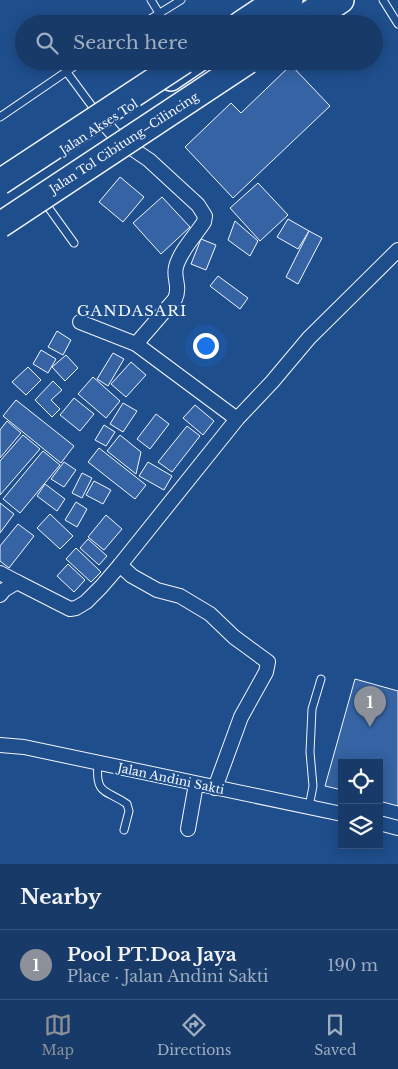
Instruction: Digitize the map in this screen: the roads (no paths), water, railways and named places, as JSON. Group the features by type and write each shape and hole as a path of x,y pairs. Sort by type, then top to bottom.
{"highway":[{"path":"254,15 277,0"},
{"path":"318,15 341,0"},
{"path":"0,182 170,70"},
{"name":"Jalan Tol Cibitung–Cilincing","path":"0,225 234,70"}],"main road":[{"path":"270,15 292,0"},
{"path":"304,15 326,0"},
{"name":"Jalan Akses Tol","path":"0,217 37,192 188,70"},
{"name":"Jalan Akses Tol","path":"0,193 218,70"}],"street":[{"path":"112,131 149,160 198,205 205,216 204,222 175,269 178,292 175,299 136,344"},
{"path":"0,573 70,609 86,602 120,565 237,418 272,382 309,338 398,250"},
{"path":"80,322 136,344 237,418"},
{"path":"120,565 132,576 157,590 180,596 210,614 234,637 268,662 266,672 242,717 216,788"},
{"path":"0,595 4,590 17,582"},
{"name":"Jalan Andini Sakti","path":"0,745 24,747 338,813"},
{"path":"188,829 196,784"},
{"path":"383,824 398,828"}],"lane":[{"path":"151,0 159,13"},
{"path":"156,15 181,0"},
{"path":"382,0 398,24"},
{"path":"0,117 66,71 112,131"},
{"path":"37,192 74,242"},
{"path":"308,808 313,786 310,752 312,709 322,679"},
{"path":"98,763 97,777 99,787 114,798 127,804 129,811 124,830"}],"place":[{"name":"Pool PT.Doa Jaya","path":"370,727"}],"district":[{"name":"GANDASARI","path":"132,311"}]}
